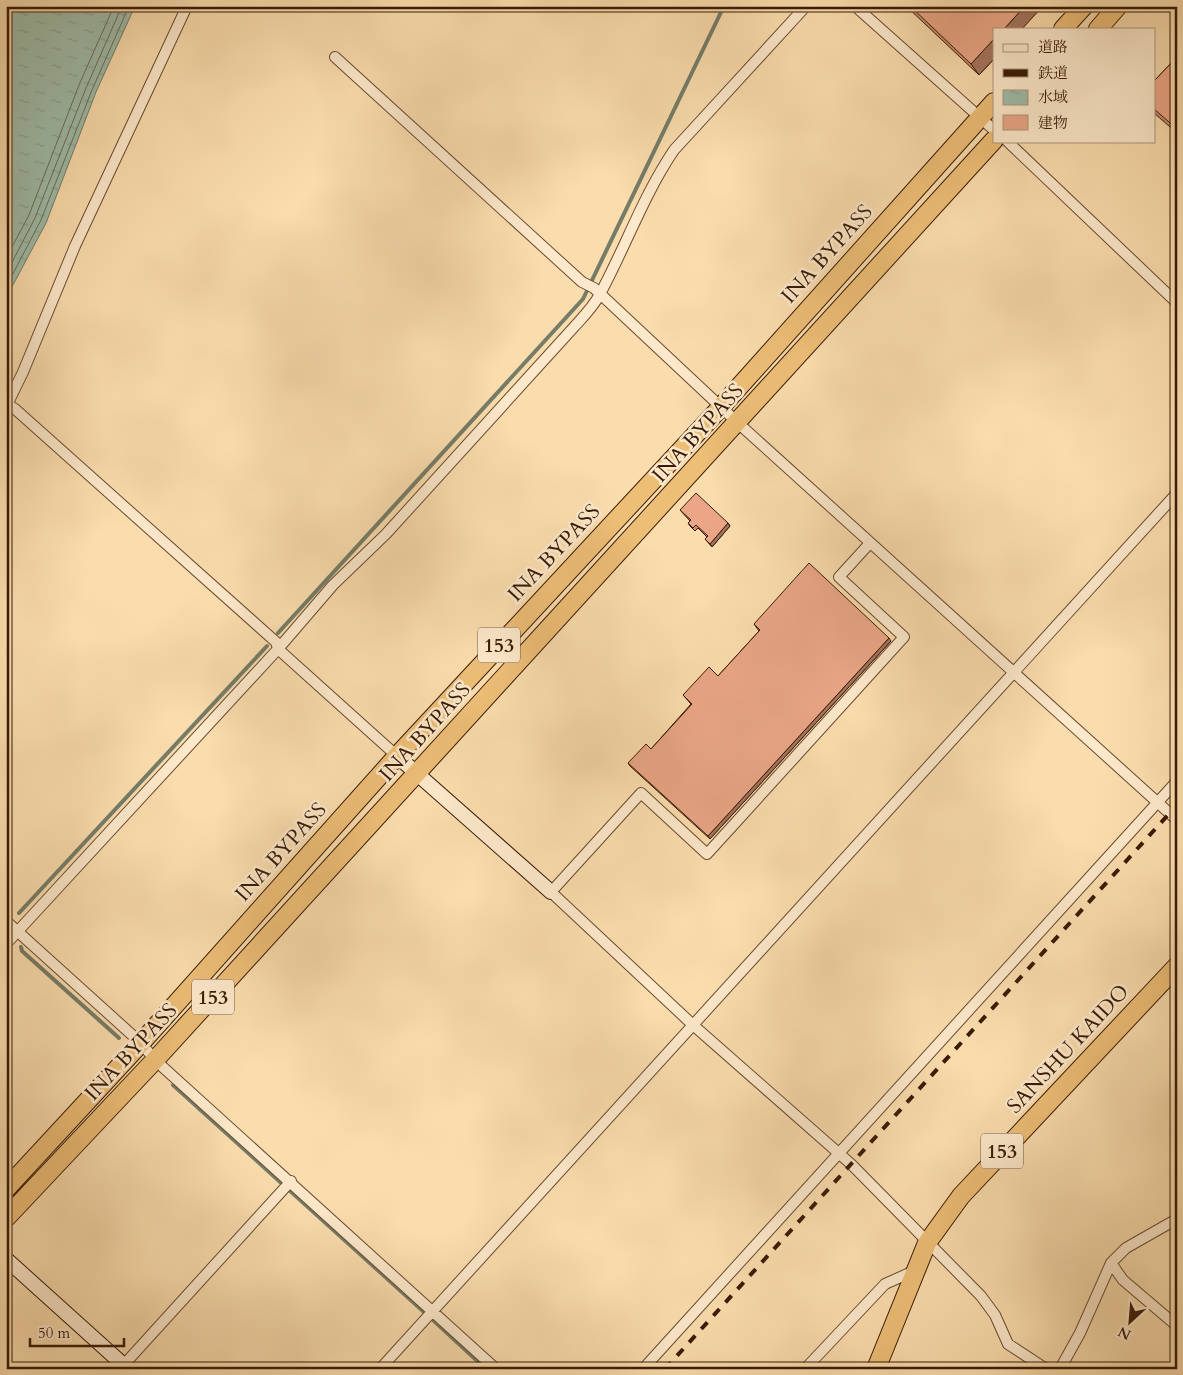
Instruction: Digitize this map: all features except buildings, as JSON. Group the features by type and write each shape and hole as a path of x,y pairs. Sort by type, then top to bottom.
{"highway":[{"path":"1064,28 1084,6"},
{"path":"1099,28 1118,6"},
{"name":"INA BYPASS","path":"6,1189 141,1042 397,756 721,407 993,103"},
{"name":"INA BYPASS","path":"6,1218 155,1060 738,423 993,141"},
{"name":"SANSHU KAIDO","path":"876,1369 914,1271 927,1243 961,1196 1177,966"}],"street":[{"path":"187,6 75,246 7,406 15,409 276,642 278,649 551,892 693,1025 839,1154 981,1296 995,1315 1008,1344 1046,1369"},
{"path":"6,944 278,649 333,585 386,534 561,342 597,292 657,176 674,150 806,6"},
{"path":"855,6 993,129"},
{"path":"335,57 582,282 597,292 738,423 1177,820"},
{"path":"1008,142 1177,303"},
{"path":"380,1369 1177,493"},
{"path":"551,892 641,793 707,854 727,833 904,638 838,578 870,543"},
{"path":"643,1369 1177,781"},
{"path":"6,921 141,1042 155,1060 496,1369"},
{"path":"6,1259 124,1367 291,1182"},
{"path":"1060,1369 1080,1333 1111,1262 1126,1248 1177,1219"},
{"path":"1111,1262 1123,1280 1177,1326"},
{"path":"805,1369 885,1284 914,1271"}],"water":[{"path":"6,6 135,6 96,92 46,223 6,298"}],"waterway":[{"path":"278,633 583,299 724,6"},
{"path":"19,913 267,646"},
{"path":"21,947 22,951 119,1038"},
{"path":"173,1085 424,1312"},
{"path":"433,1320 486,1369"}],"railway":[{"path":"665,1369 1177,805"}]}
